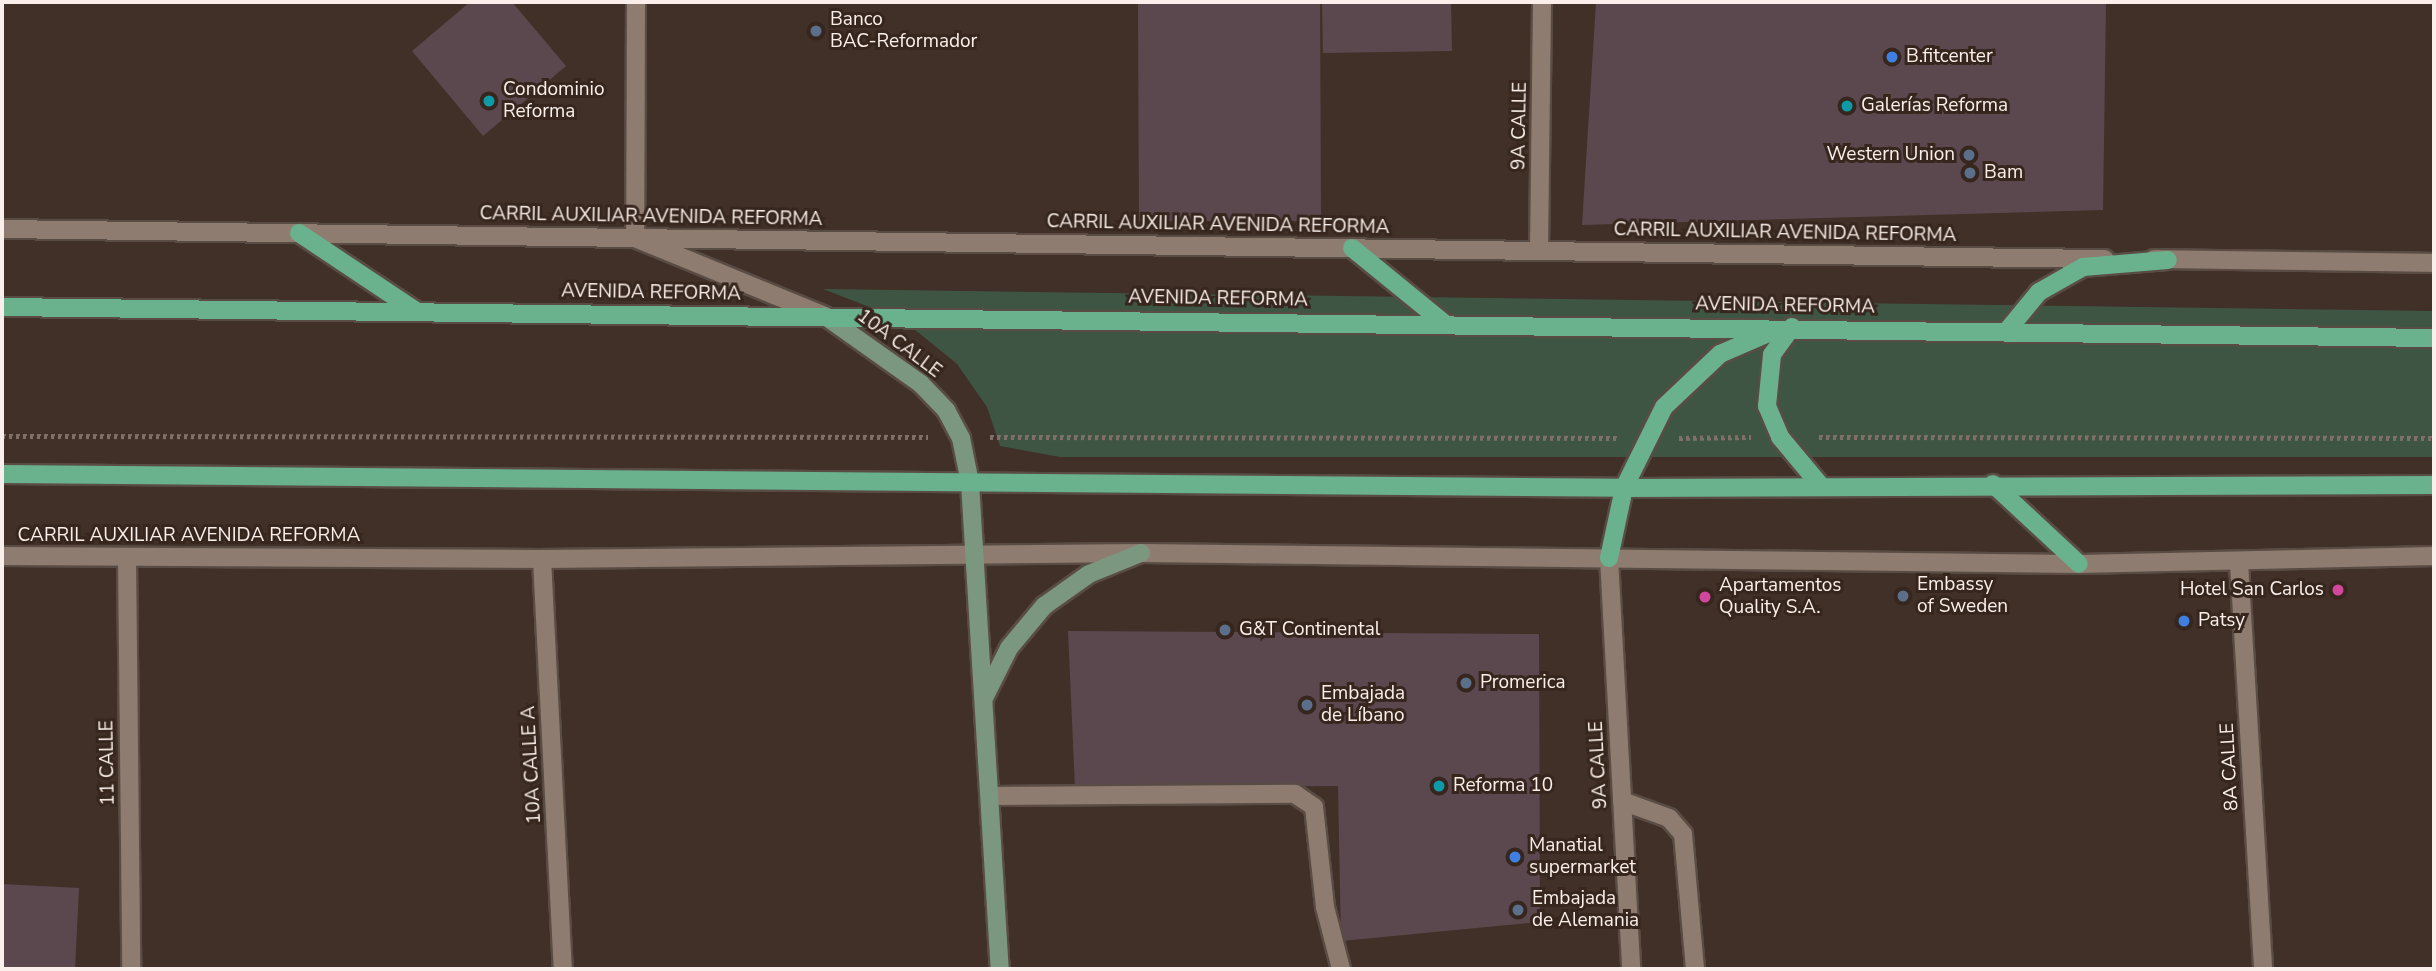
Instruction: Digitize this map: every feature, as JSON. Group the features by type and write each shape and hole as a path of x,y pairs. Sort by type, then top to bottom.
{"main road":[{"path":"299,233 416,311"},
{"path":"1352,248 1444,323"},
{"path":"2006,332 2039,292 2083,267 2168,260"},
{"name":"AVENIDA REFORMA","path":"2,307 1792,327 2434,338"},
{"name":"10A CALLE","path":"825,316 922,384 946,410 961,438 970,483 1000,969"},
{"path":"1792,327 1772,355 1765,389 1780,437 1820,485"},
{"path":"1609,558 1624,488 1645,438 1689,378 1720,354 1754,337 1792,327"},
{"path":"2,474 1624,488 1993,484 2434,485"},
{"path":"1993,484 2079,564"},
{"path":"984,698 1009,648 1044,606 1089,574 1141,553"}],"street":[{"path":"635,238 636,2"},
{"name":"9A CALLE","path":"1539,250 1542,2"},
{"name":"CARRIL AUXILIAR AVENIDA REFORMA","path":"2,229 2434,264"},
{"name":"10A CALLE","path":"635,238 825,316"},
{"name":"CARRIL AUXILIAR AVENIDA REFORMA","path":"2,556 542,559 1141,553 2079,564 2239,563 2434,556"},
{"name":"11 CALLE","path":"127,557 131,969"},
{"name":"9A CALLE","path":"1609,558 1631,969"},
{"name":"10A CALLE A","path":"542,559 563,969"},
{"name":"8A CALLE","path":"2239,563 2263,969"},
{"path":"990,796 1295,794 1314,807 1325,907 1341,969"},
{"path":"1622,801 1669,818 1683,834 1695,969"}],"path":[{"path":"2,436 2434,438"}],"green space":[{"path":"823,289 2434,311 2434,457 1060,457 1000,446 987,407 957,364 903,320"}],"building":[{"name":"Condominio Reforma","path":"470,2 512,2 566,66 483,136 412,51"},
{"path":"1138,2 1320,2 1321,221 1139,221"},
{"path":"1322,2 1451,2 1452,51 1323,53"},
{"name":"Galerías Reforma","path":"1596,2 2106,2 2103,210 1582,225"},
{"name":"Reforma 10","path":"1068,631 1539,634 1540,922 1341,941 1338,786 1075,788"},
{"path":"2,884 79,888 75,969 2,969"}],"place":[{"name":"Banco BAC-Reformador","path":"816,31"},
{"name":"B.fitcenter","path":"1892,57"},
{"name":"Condominio Reforma","path":"489,101"},
{"name":"Galerías Reforma","path":"1847,106"},
{"name":"Western Union","path":"1969,155"},
{"name":"Bam","path":"1970,173"},
{"name":"Hotel San Carlos","path":"2338,590"},
{"name":"Embassy of Sweden","path":"1903,596"},
{"name":"Apartamentos Quality S.A.","path":"1705,597"},
{"name":"Patsy","path":"2184,621"},
{"name":"G&T Continental","path":"1225,630"},
{"name":"Promerica","path":"1466,683"},
{"name":"Embajada de Líbano","path":"1307,705"},
{"name":"Reforma 10","path":"1439,786"},
{"name":"Manatial supermarket","path":"1515,857"},
{"name":"Embajada de Alemania","path":"1518,910"}]}
